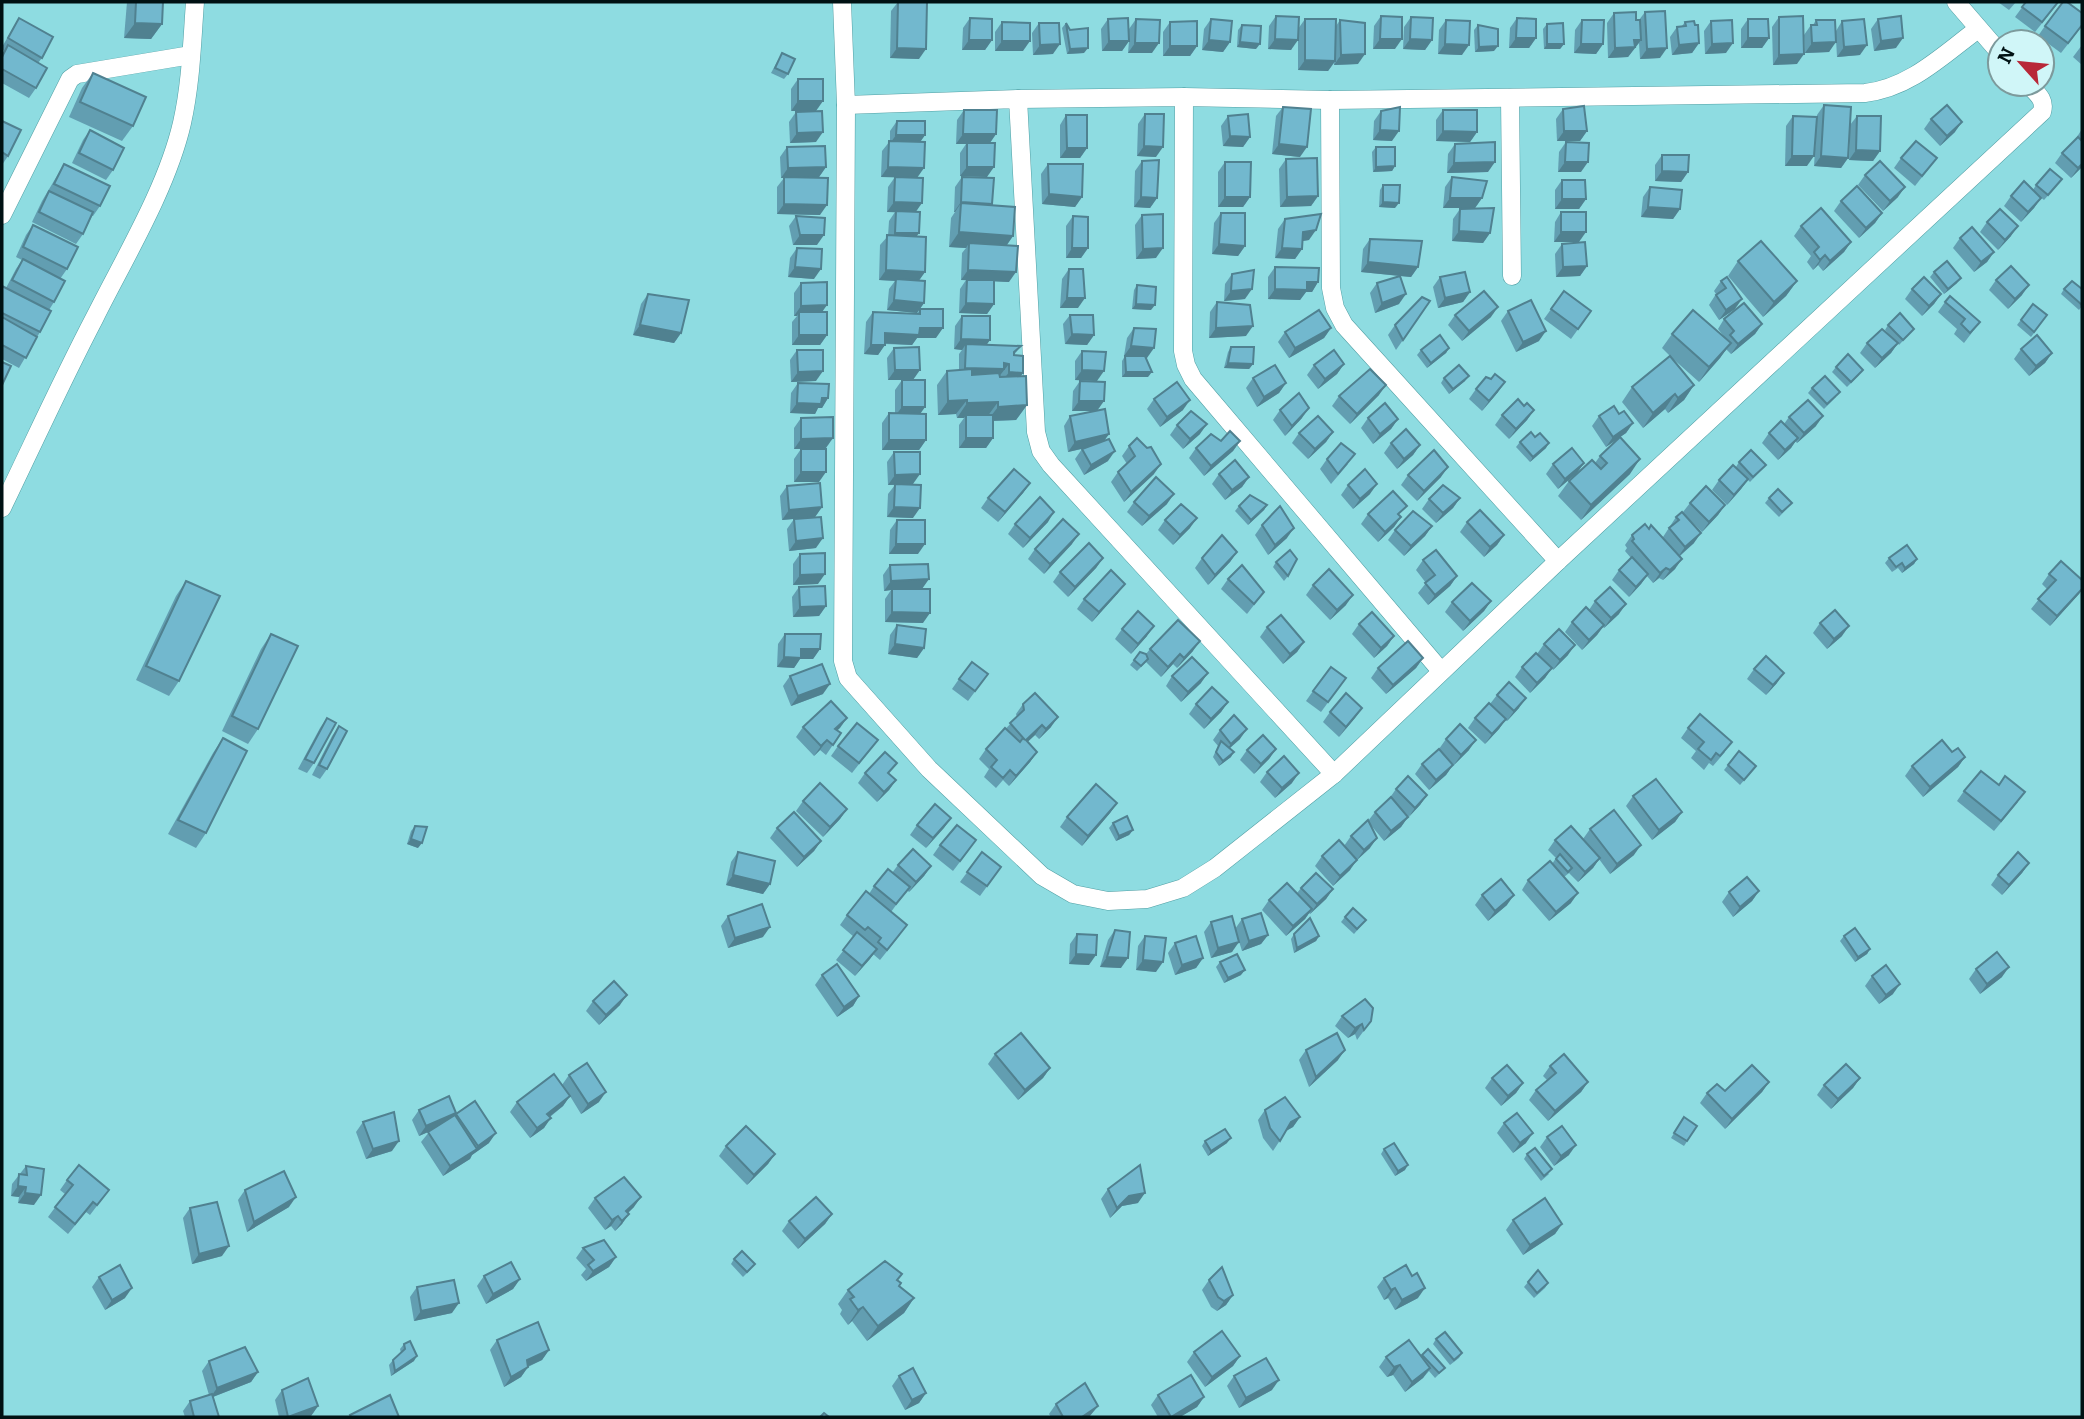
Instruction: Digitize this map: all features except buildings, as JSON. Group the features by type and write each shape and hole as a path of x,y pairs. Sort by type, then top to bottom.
{"street":[{"path":"2,508 169,164 182,125 195,2"},
{"path":"842,2 846,105 842,642 843,661 848,678 938,778 1042,876 1073,894 1108,901 1147,899 1183,888 1215,868 1334,774 1558,561 2042,112 2044,106 2041,98"},
{"path":"1956,2 1986,38"},
{"path":"846,105 1018,99 1184,97 1330,100 1880,92 1913,77 1978,29"},
{"path":"2,215 70,79 77,74 191,55"},
{"path":"1184,97 1183,351 1186,365 1193,379 1441,671"},
{"path":"1510,98 1512,276"},
{"path":"1018,99 1036,432 1041,451 1051,466 1334,774"},
{"path":"1330,100 1331,288 1335,308 1344,325 1558,561"}]}
